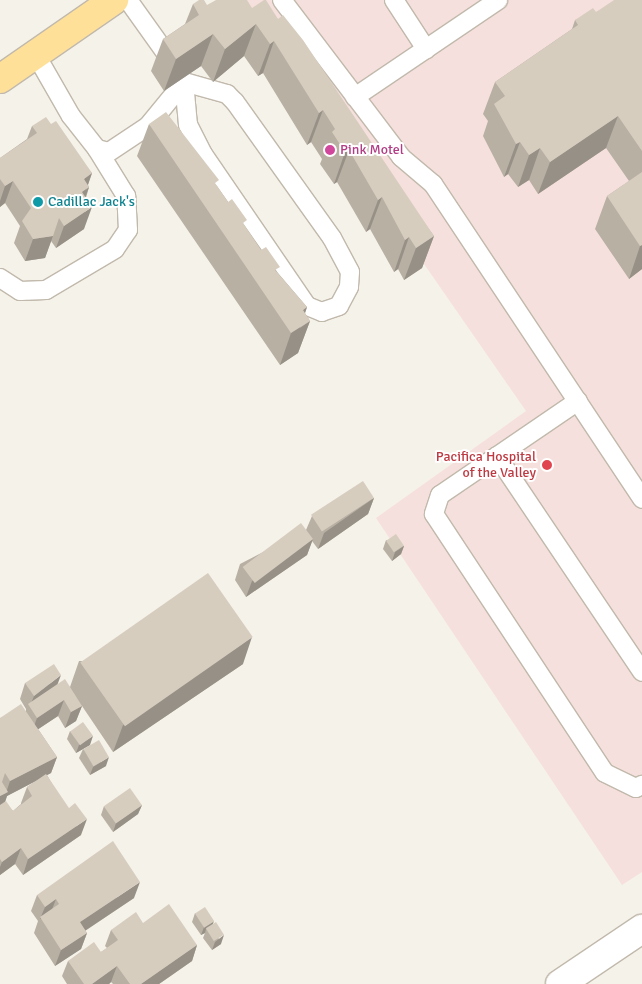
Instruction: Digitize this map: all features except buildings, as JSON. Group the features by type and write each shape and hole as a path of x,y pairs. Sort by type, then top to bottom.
{"main road":[{"path":"0,79 114,0"}],"street":[{"path":"560,984 642,929"}],"lane":[{"path":"128,0 168,56"},
{"path":"282,0 401,157 433,184 642,499"},
{"path":"394,0 426,49"},
{"path":"355,97 498,0"},
{"path":"0,278 20,291 46,290 115,249 128,230 126,196 97,149 71,116 36,55"},
{"path":"97,149 109,152 131,141 170,105 184,82"},
{"path":"184,82 227,94 236,102 332,238 350,272 350,286 339,306 322,312 307,306 203,154 188,125 184,82"},
{"path":"578,401 440,495 434,514 605,773 636,788 642,785"},
{"path":"497,456 642,672"}],"shaded area":[{"name":"Pacifica Hospital of the Valley","path":"241,0 642,0 642,872 622,885 376,518 526,411"}],"place":[{"name":"Pink Motel","path":"330,150"},
{"name":"Cadillac Jack's","path":"38,202"},
{"name":"Pacifica Hospital of the Valley","path":"547,465"}]}
